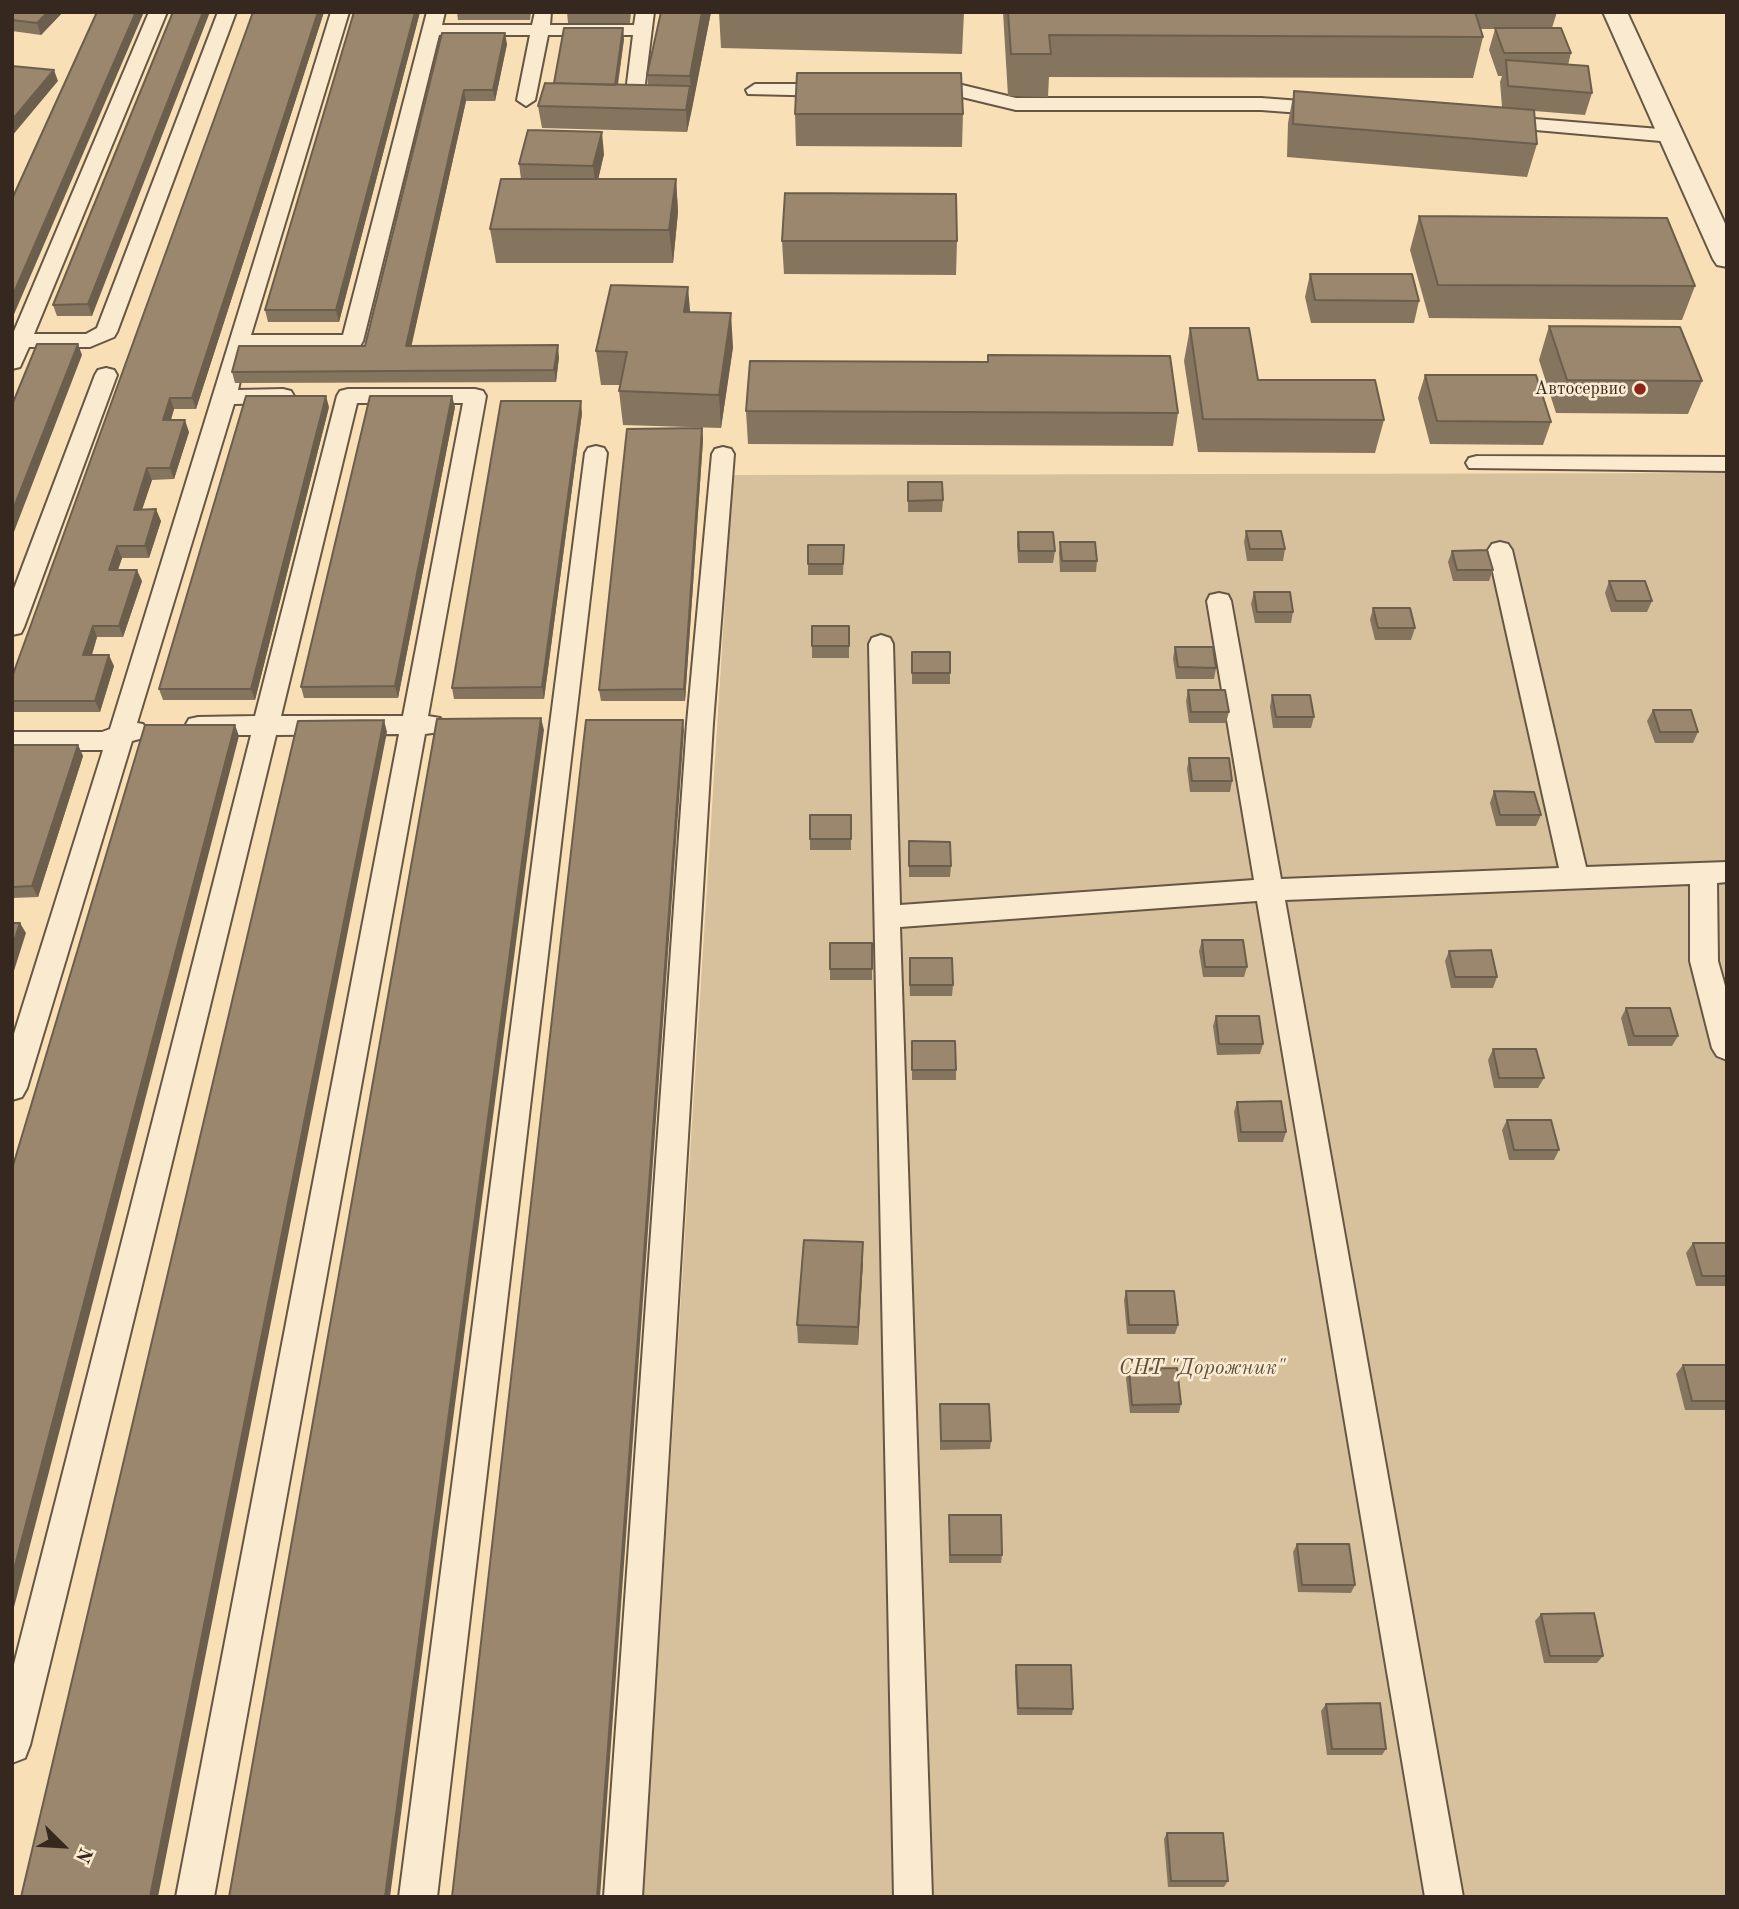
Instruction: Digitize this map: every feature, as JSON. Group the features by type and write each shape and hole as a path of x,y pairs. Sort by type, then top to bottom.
{"street":[{"path":"1615,12 1727,259"}],"lane":[{"path":"12,362 158,12"},
{"path":"20,341 90,340 106,332 227,12"},
{"path":"12,1088 225,397 237,341 340,12"},
{"path":"237,341 352,341 433,21 644,21 634,100"},
{"path":"526,100 541,21"},
{"path":"755,90 850,90"},
{"path":"904,90 958,90 1016,104 1261,104 1343,111"},
{"path":"1480,121 1672,136"},
{"path":"12,627 106,375"},
{"path":"12,1745 266,725 325,396"},
{"path":"195,1897 475,396 225,397"},
{"path":"418,1897 596,453"},
{"path":"624,1897 687,723 723,454"},
{"path":"1477,463 1727,464"},
{"path":"1500,550 1575,878"},
{"path":"1219,601 1444,1897"},
{"path":"881,644 913,1897"},
{"path":"12,741 102,741 165,726 455,724"},
{"path":"886,916 1269,890 1715,873 1704,961 1727,1048"}],"green space":[{"name":"СНТ \"Дорожник\"","path":"1727,473 1727,1897 643,1897 733,475"}],"building":[{"path":"12,12 48,12 37,23 12,20"},
{"path":"97,12 136,12 12,297 12,199"},
{"path":"173,12 203,12 88,304 53,305"},
{"path":"253,12 318,12 192,398 170,398 163,420 185,420 170,468 147,468 134,510 156,509 145,546 117,546 109,570 137,570 119,626 93,626 83,655 109,655 95,701 12,701 12,677"},
{"path":"354,12 415,12 336,310 265,310"},
{"path":"661,12 702,12 690,76 647,75"},
{"path":"1008,12 1475,12 1483,37 1049,35 1051,54 1011,54"},
{"path":"564,28 623,28 615,85 554,83"},
{"path":"1495,28 1561,28 1571,53 1504,53"},
{"path":"442,33 505,33 493,90 464,90 406,346 558,345 554,370 232,372 239,346 365,346"},
{"path":"1506,60 1588,66 1592,93 1508,86"},
{"path":"12,66 54,70 12,120"},
{"path":"797,73 961,73 963,114 795,114"},
{"path":"545,83 690,86 686,110 538,106"},
{"path":"1294,91 1534,110 1537,144 1293,124"},
{"path":"528,130 602,132 593,166 519,164"},
{"path":"501,179 676,179 669,230 490,229"},
{"path":"785,193 956,194 957,241 782,241"},
{"path":"1419,216 1667,218 1695,286 1438,285"},
{"path":"1310,274 1412,274 1419,301 1315,300"},
{"path":"611,285 688,287 684,312 731,313 719,395 619,391 627,352 596,351"},
{"path":"1549,326 1680,327 1702,381 1567,380"},
{"path":"1190,328 1249,328 1258,380 1375,380 1384,420 1203,419"},
{"path":"37,344 78,344 12,512 12,405"},
{"path":"988,355 1170,356 1178,413 746,411 750,361 988,362"},
{"path":"1425,375 1536,375 1551,422 1437,421"},
{"path":"246,396 326,396 251,689 159,689"},
{"path":"370,396 452,396 395,686 301,687"},
{"path":"501,401 581,401 542,687 452,688"},
{"path":"702,428 684,689 599,690 627,429"},
{"path":"908,482 942,482 943,500 908,501"},
{"path":"1246,531 1281,531 1285,549 1250,549"},
{"path":"1018,532 1053,532 1055,551 1019,551"},
{"path":"1060,542 1095,542 1097,561 1062,561"},
{"path":"808,545 844,545 843,564 808,564"},
{"path":"1487,550 1493,570 1457,570 1452,551"},
{"path":"1609,581 1645,581 1652,601 1616,601"},
{"path":"1254,592 1290,592 1293,612 1257,612"},
{"path":"1373,608 1410,608 1415,628 1378,628"},
{"path":"812,626 849,626 849,646 812,646"},
{"path":"1175,647 1213,647 1216,668 1178,667"},
{"path":"912,652 950,652 950,673 912,673"},
{"path":"1188,690 1225,690 1229,712 1191,712"},
{"path":"1272,695 1310,695 1314,717 1276,717"},
{"path":"1653,710 1691,710 1698,732 1660,732"},
{"path":"541,718 385,1897 229,1897 437,719"},
{"path":"384,720 150,1897 21,1897 298,721"},
{"path":"586,720 683,720 597,1897 452,1897"},
{"path":"145,725 235,725 12,1577 12,1169"},
{"path":"12,745 78,745 32,886 12,887"},
{"path":"1189,758 1229,758 1232,781 1192,781"},
{"path":"1494,791 1534,792 1541,815 1500,815"},
{"path":"810,815 851,815 851,839 810,839"},
{"path":"909,841 950,842 951,866 909,866"},
{"path":"12,923 20,923 12,947"},
{"path":"1202,940 1243,940 1247,967 1205,967"},
{"path":"830,943 872,943 872,969 830,969"},
{"path":"1491,950 1497,977 1455,977 1449,951"},
{"path":"910,958 952,958 953,985 910,985"},
{"path":"1626,1008 1670,1008 1678,1036 1634,1036"},
{"path":"1216,1016 1259,1016 1263,1044 1219,1044"},
{"path":"912,1041 955,1041 956,1070 912,1070"},
{"path":"1493,1049 1536,1049 1544,1078 1499,1078"},
{"path":"1281,1101 1286,1132 1241,1132 1237,1102"},
{"path":"1507,1120 1551,1120 1559,1150 1514,1150"},
{"path":"804,1240 863,1242 858,1327 797,1325"},
{"path":"1693,1243 1727,1243 1727,1276 1702,1276"},
{"path":"1126,1291 1174,1291 1178,1325 1129,1325"},
{"path":"1683,1365 1727,1365 1727,1401 1692,1401"},
{"path":"1177,1368 1181,1404 1132,1405 1129,1369"},
{"path":"940,1404 989,1404 991,1441 941,1441"},
{"path":"949,1515 1001,1515 1002,1555 950,1555"},
{"path":"1297,1544 1349,1544 1355,1585 1302,1585"},
{"path":"1594,1613 1603,1656 1550,1656 1541,1614"},
{"path":"1016,1665 1071,1665 1073,1709 1018,1708"},
{"path":"1380,1703 1386,1749 1332,1749 1326,1704"},
{"path":"1167,1833 1223,1833 1228,1881 1171,1881"}],"place":[{"name":"Автосервис","path":"1640,389"}]}
